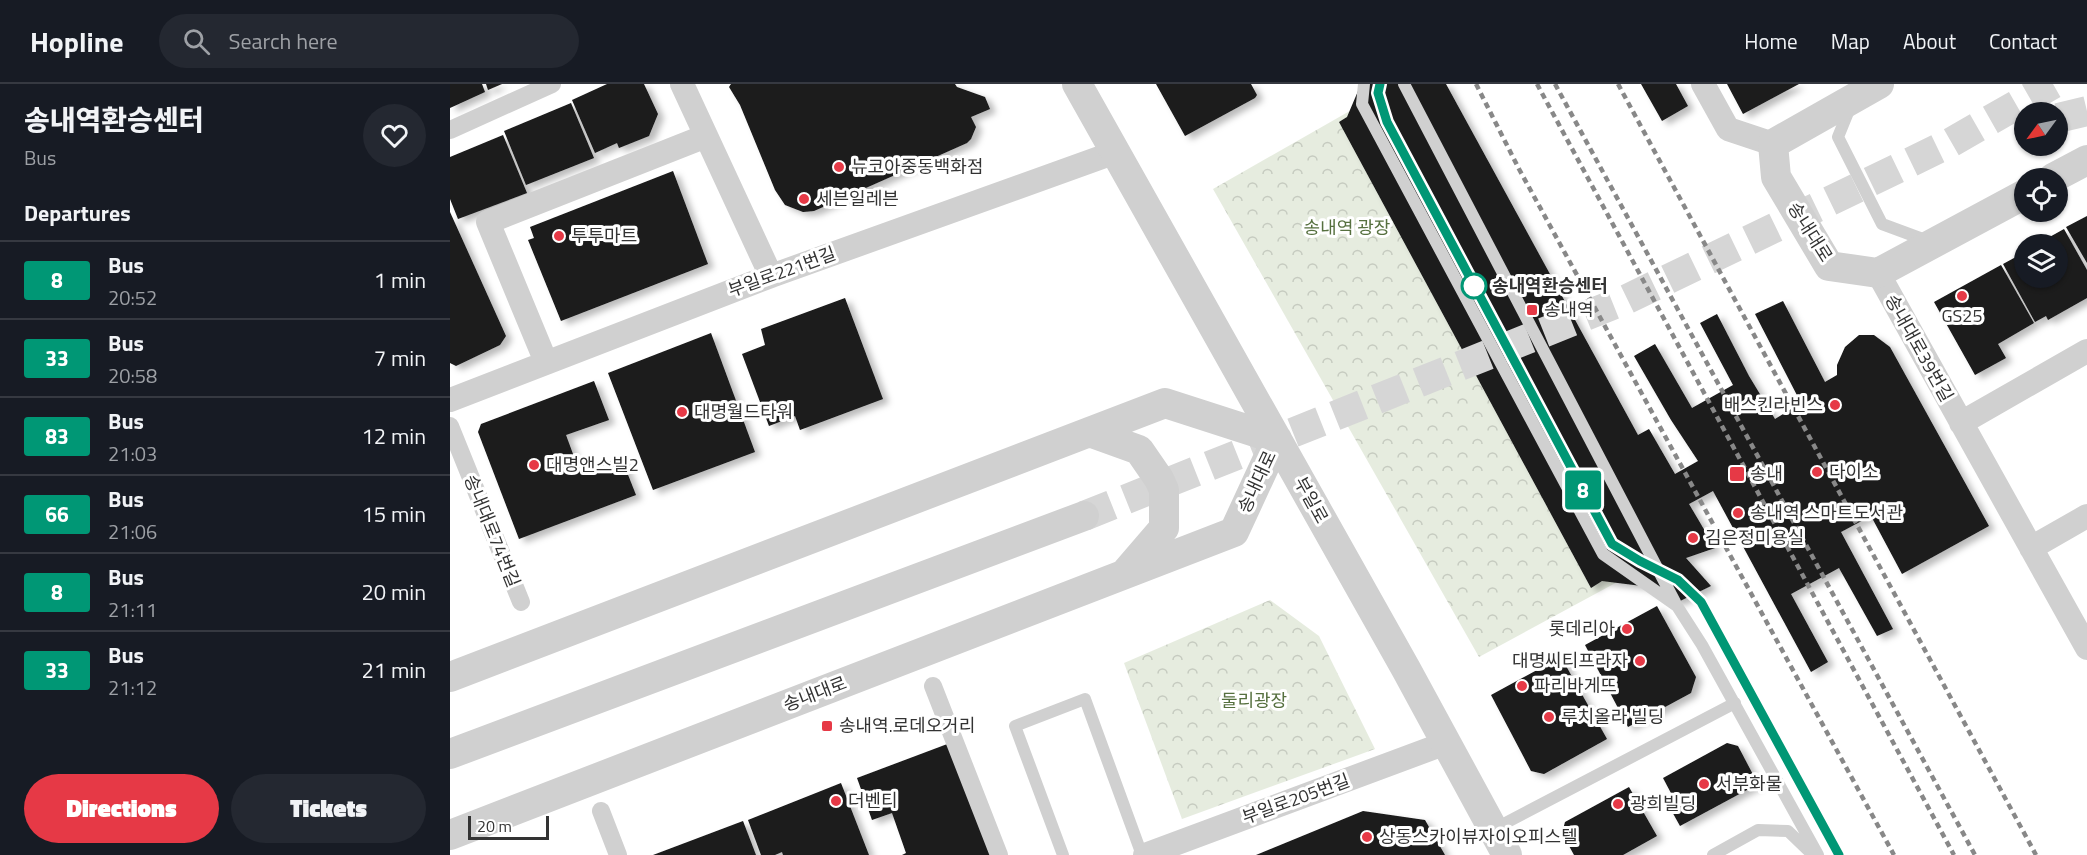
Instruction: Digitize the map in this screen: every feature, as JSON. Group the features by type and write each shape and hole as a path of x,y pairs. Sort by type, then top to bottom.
{"street":[{"path":"450,130 552,84"},
{"path":"682,84 771,276"},
{"name":"부일로","path":"1077,84 1500,842"},
{"path":"1703,84 1728,129 1773,144 1880,84"},
{"path":"546,362 488,222 706,136"},
{"name":"송내대로","path":"1773,144 1776,177 1829,266 1878,273"},
{"name":"부일로221번길","path":"450,400 771,276 1116,152"},
{"path":"2068,170 2087,160"},
{"path":"1878,273 2014,200"},
{"name":"송내대로39번길","path":"1878,273 2087,648"},
{"name":"송내대로39번길","path":"1961,423 2087,351"},
{"name":"송내대로","path":"450,676 1166,404 1277,439 1234,532 450,835"},
{"name":"송내대로74번길","path":"450,426 521,602"},
{"path":"1089,432 1138,450 1159,478 1164,490 1164,528 1124,575"},
{"path":"450,754 1084,516"},
{"path":"2031,548 2087,516"},
{"path":"933,686 999,855"},
{"name":"부일로205번길","path":"1144,855 1446,743"},
{"path":"601,811 618,855"}],"lane":[{"path":"1364,84 1362,104 1604,554 1677,606"},
{"path":"1380,84 1378,93 1387,122 1612,544 1678,580 1701,602 1839,855"},
{"path":"1404,84 1677,606 1735,703 1818,855"},
{"path":"1854,99 1838,137 1882,224 1933,243"},
{"path":"1063,855 1015,726 1085,699 1144,855"},
{"path":"1500,842 1735,703"},
{"path":"1713,855 1758,830 1788,831 1813,855"}],"green space":[{"name":"송내역 광장","path":"1362,104 1634,573 1479,657 1213,189"},
{"name":"둘리광장","path":"1270,600 1319,636 1375,749 1182,819 1124,663"}],"building":[{"path":"450,84 482,84 485,92 450,108"},
{"path":"486,84 502,84 488,90"},
{"path":"607,84 644,84 658,114 649,136 619,148 617,143 595,153 572,100"},
{"name":"뉴코아중동백화점","path":"731,84 955,84 957,87 985,97 990,109 971,117 976,127 967,143 814,211 803,212 785,205 775,190 740,105 729,87"},
{"path":"1156,84 1251,84 1257,95 1185,136"},
{"path":"1361,84 1446,84 1638,435 1649,429 1675,474 1698,461 1634,356 1655,344 1692,408 1733,385 1700,323 1717,314 1749,376 1775,419 1801,403 1755,314 1783,301 1825,382 1837,375 1837,365 1845,347 1859,335 1874,335 1890,347 1989,526 1902,574 1871,516 1841,532 1893,629 1877,636 1839,568 1791,594 1828,662 1811,672 1713,491 1689,504 1715,548 1686,558 1711,586 1678,602 1642,586 1602,581 1591,588 1339,122 1347,117"},
{"path":"1641,84 1676,84 1688,106 1662,121"},
{"path":"1727,84 1799,84 1743,114"},
{"path":"571,103 594,158 526,185 504,131"},
{"path":"503,135 527,193 458,219 450,199 450,157"},
{"path":"673,171 708,264 561,321 528,240 534,238 530,227"},
{"path":"450,212 506,336 500,345 456,366 450,363"},
{"path":"2087,216 2087,263 2066,227"},
{"path":"2064,229 2067,234 2055,234"},
{"path":"2068,236 2087,270 2087,298 2048,320 2046,316 2035,322 2016,288 2068,288"},
{"path":"2014,258 2014,284 2003,264"},
{"path":"2001,265 2034,323 1998,344 2006,358 1975,375 1934,302"},
{"path":"845,298 883,399 800,430 795,416 769,426 742,354 765,345 761,329"},
{"name":"대명월드타워","path":"711,333 755,452 653,490 608,373"},
{"name":"대명앤스빌2","path":"594,381 609,420 566,435 580,473 621,457 636,495 519,539 478,432 481,424"},
{"name":"대명씨티프라자","path":"1657,606 1696,677 1691,693 1628,727 1585,645"},
{"name":"루치올라 빌딩","path":"1561,657 1607,739 1544,774 1531,771 1491,695"},
{"path":"950,743 994,855 902,855 906,853 892,813 872,820 857,778"},
{"path":"1727,743 1738,746 1758,784 1680,826 1665,799 1672,795 1663,778"},
{"path":"841,783 869,855 783,855 782,852 775,855 761,855 748,820"},
{"name":"광희빌딩","path":"1629,787 1657,836 1623,855 1574,855 1562,833 1565,822"},
{"name":"상동스카이뷰자이오피스텔","path":"1363,811 1425,820 1445,855 1256,855"},
{"path":"743,821 756,855 653,855"}],"tunnel":[{"path":"1084,516 1625,300 1950,143 2053,84"},
{"path":"2068,116 2087,111"}],"railway":[{"path":"1476,84 1519,169 1894,855"},
{"path":"1537,84 1954,855"},
{"path":"1555,84 1975,855"},
{"path":"1618,84 2036,855"}],"bus line":[{"name":"8","path":"1380,84 1378,93 1387,122 1612,544 1678,580 1701,602 1839,855"}],"place":[{"name":"뉴코아중동백화점","path":"839,167"},
{"name":"세븐일레븐","path":"804,199"},
{"name":"투투마트","path":"559,236"},
{"name":"송내역환승센터","path":"1474,286"},
{"name":"GS25","path":"1962,296"},
{"name":"송내역","path":"1532,310"},
{"name":"배스킨라빈스","path":"1835,405"},
{"name":"대명월드타워","path":"682,412"},
{"name":"대명앤스빌2","path":"534,465"},
{"name":"다이소","path":"1817,472"},
{"name":"송내","path":"1737,474"},
{"name":"송내역 스마트도서관","path":"1738,513"},
{"name":"김은정미용실","path":"1693,538"},
{"name":"롯데리아","path":"1627,629"},
{"name":"대명씨티프라자","path":"1640,661"},
{"name":"파리바게뜨","path":"1522,686"},
{"name":"루치올라 빌딩","path":"1549,717"},
{"name":"송내역.로데오거리","path":"827,726"},
{"name":"서부화물","path":"1704,784"},
{"name":"더벤티","path":"836,801"},
{"name":"광희빌딩","path":"1618,804"},
{"name":"상동스카이뷰자이오피스텔","path":"1367,837"}]}
